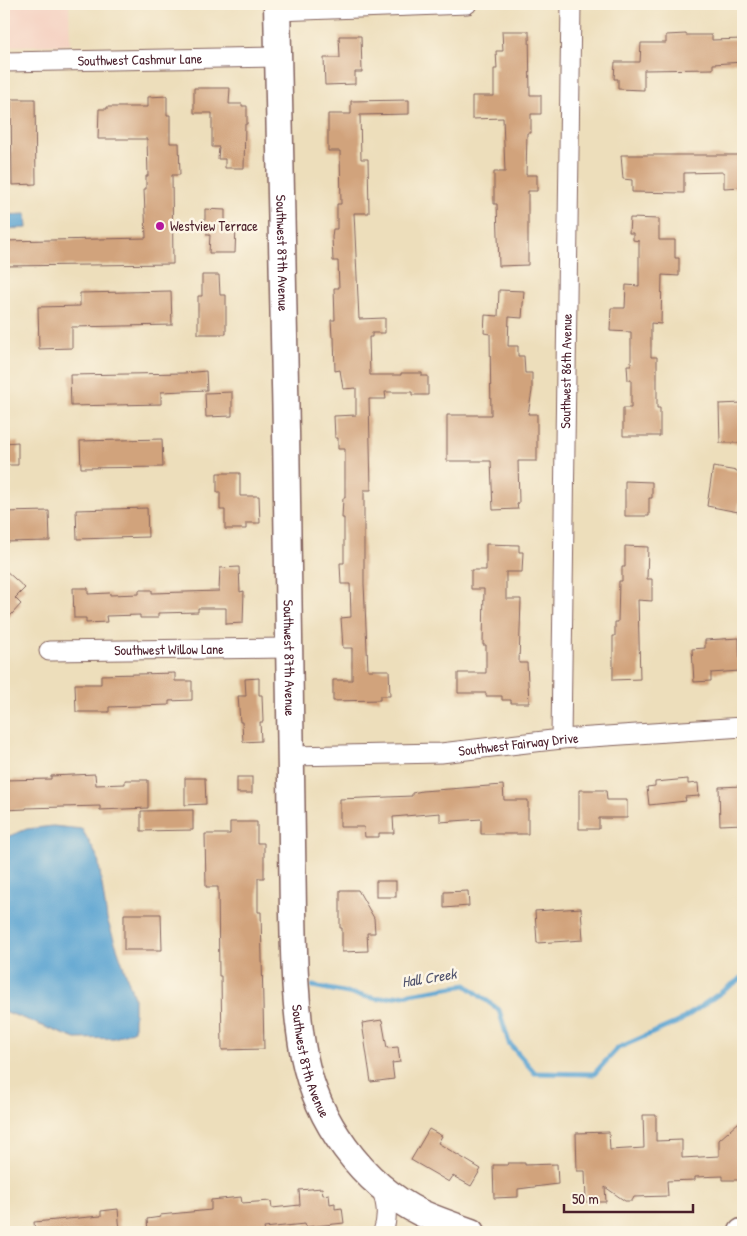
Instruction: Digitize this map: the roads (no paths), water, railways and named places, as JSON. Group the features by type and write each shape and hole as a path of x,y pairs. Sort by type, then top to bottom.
{"street":[{"path":"277,7 467,4"},
{"name":"Southwest 86th Avenue","path":"561,739 571,4"},
{"name":"Southwest 87th Avenue","path":"277,7 295,981 304,1057 319,1102 334,1131 353,1158 381,1186 420,1212 471,1232"},
{"name":"Southwest Cashmur Lane","path":"4,62 278,57"},
{"name":"Southwest Willow Lane","path":"49,651 290,648"},
{"name":"Southwest Fairway Drive","path":"291,756 440,753 561,739 743,727"},
{"path":"381,1186 388,1214 383,1232"}],"water":[{"path":"26,214 27,228 4,229 4,215"},
{"path":"53,826 82,829 98,858 107,919 134,997 134,1030 115,1038 76,1039 4,1011 4,838 27,829"}],"waterway":[{"name":"Hall Creek","path":"313,986 378,999 466,985 499,1010 509,1043 535,1073 594,1074 618,1048 680,1021 743,977"}],"place":[{"name":"Westview Terrace","path":"160,226"}]}
